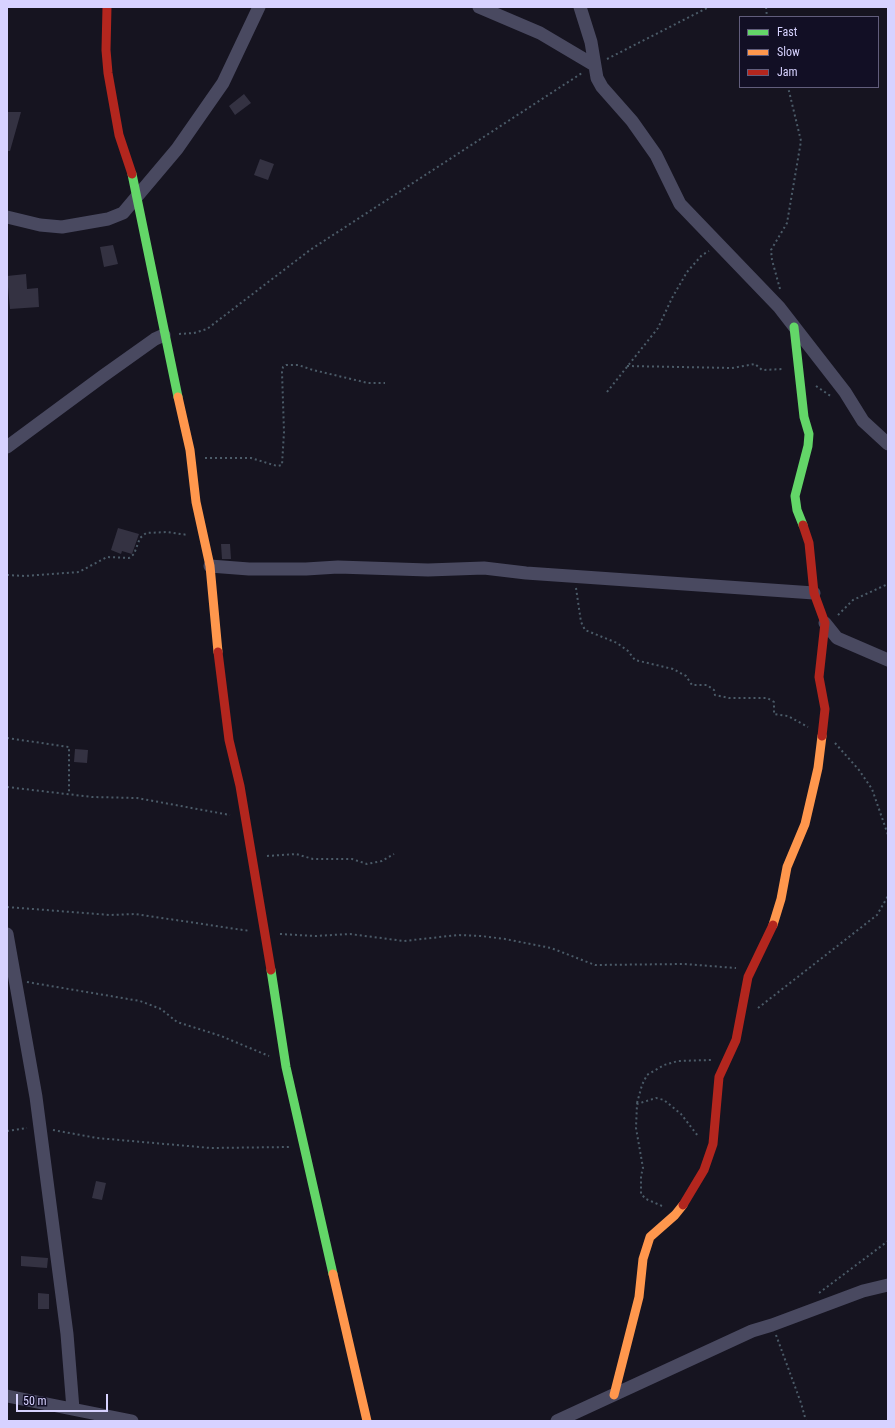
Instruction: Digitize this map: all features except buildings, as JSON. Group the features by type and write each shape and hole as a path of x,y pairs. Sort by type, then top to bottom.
{"street":[{"path":"107,7 106,50 108,73 119,135 137,198 164,335 190,450 202,538 210,566 229,740 245,816 286,1067 303,1146 327,1239 367,1421"},
{"path":"7,218 40,225 62,227 108,219 123,213 178,149 223,83 259,7"},
{"path":"479,7 508,18 540,33 594,65"},
{"path":"580,7 591,42 597,78 602,87 632,121 656,155 680,204 779,307 845,392 863,421 888,444"},
{"path":"794,327 804,417 809,440 795,496 797,510 809,543 814,593 826,623 837,638 850,645 888,660"},
{"path":"7,447 103,376 155,339 164,335"},
{"path":"210,566 276,569 338,567 428,570 484,568 575,577 814,593"},
{"path":"614,1395 639,1297 645,1249 650,1237 676,1213 688,1198 704,1170 713,1144 719,1078 736,1040 744,991 751,969 774,922 781,899 787,867 805,824 818,768 825,709 819,677 826,623"},
{"path":"821,655 825,650 839,645 850,645"},
{"path":"7,934 40,1127 66,1334 73,1409"},
{"path":"558,1421 752,1331 772,1326 863,1291 888,1285"},
{"path":"7,1396 125,1420"}],"path":[{"path":"164,335 194,333 207,329 310,250 594,65 709,7"},
{"path":"781,293 772,260 772,250 787,223 801,141 788,88"},
{"path":"607,392 626,366 658,328 672,298 687,272 702,255 718,244"},
{"path":"626,366 732,368 755,364 762,370 790,368 800,373 834,399"},
{"path":"190,458 251,458 277,466 282,465 284,432 282,372 283,367 286,365 298,365 368,383 385,383"},
{"path":"7,575 25,576 79,572 107,557 129,558 134,554 140,538 146,533 152,531 202,538"},
{"path":"575,577 581,622 585,630 617,643 628,651 635,660 673,669 686,676 692,685 707,685 714,690 716,695 729,698 768,698 774,702 774,714 788,716 805,727 822,730 847,756 872,789 888,836"},
{"path":"826,623 834,618 853,600 888,584"},
{"path":"7,738 69,747 69,794"},
{"path":"7,787 92,797 137,798 214,813 245,816"},
{"path":"252,860 262,856 296,854 313,859 352,859 367,864 382,861 394,854"},
{"path":"758,1008 876,915 888,896"},
{"path":"7,908 110,915 135,914 156,919 265,933 315,936 350,934 404,941 458,935 481,936 551,948 595,965 684,964 751,969"},
{"path":"16,981 140,1001 161,1009 177,1022 221,1036 267,1054 286,1067"},
{"path":"676,1213 641,1194 641,1176 643,1168 636,1128 637,1104 642,1085 647,1075 664,1065 678,1062 714,1060 724,1064"},
{"path":"637,1104 656,1098 664,1100 680,1114 694,1132 703,1140 713,1144"},
{"path":"7,1131 40,1127 97,1138 211,1148 268,1148 303,1146"},
{"path":"813,1298 888,1241"},
{"path":"772,1326 801,1402 806,1421"}],"traffic: fast":[{"path":"132,174 178,397"},
{"path":"794,327 804,417 809,434 808,446 795,496 797,510 803,525"},
{"path":"271,970 286,1067 333,1274"}],"traffic: slow":[{"path":"178,397 190,450 196,502 210,566 218,652"},
{"path":"773,925 781,899 787,867 805,824 818,768 822,736"},
{"path":"614,1395 639,1297 643,1259 650,1237 675,1215 683,1205"},
{"path":"333,1274 367,1421"}],"traffic: jam":[{"path":"107,7 106,50 108,73 119,135 132,174"},
{"path":"803,525 809,543 814,593 825,623 819,677 825,709 822,736"},
{"path":"218,652 229,740 240,786 271,970"},
{"path":"683,1205 704,1170 713,1144 719,1077 736,1040 748,977 773,925"}]}
